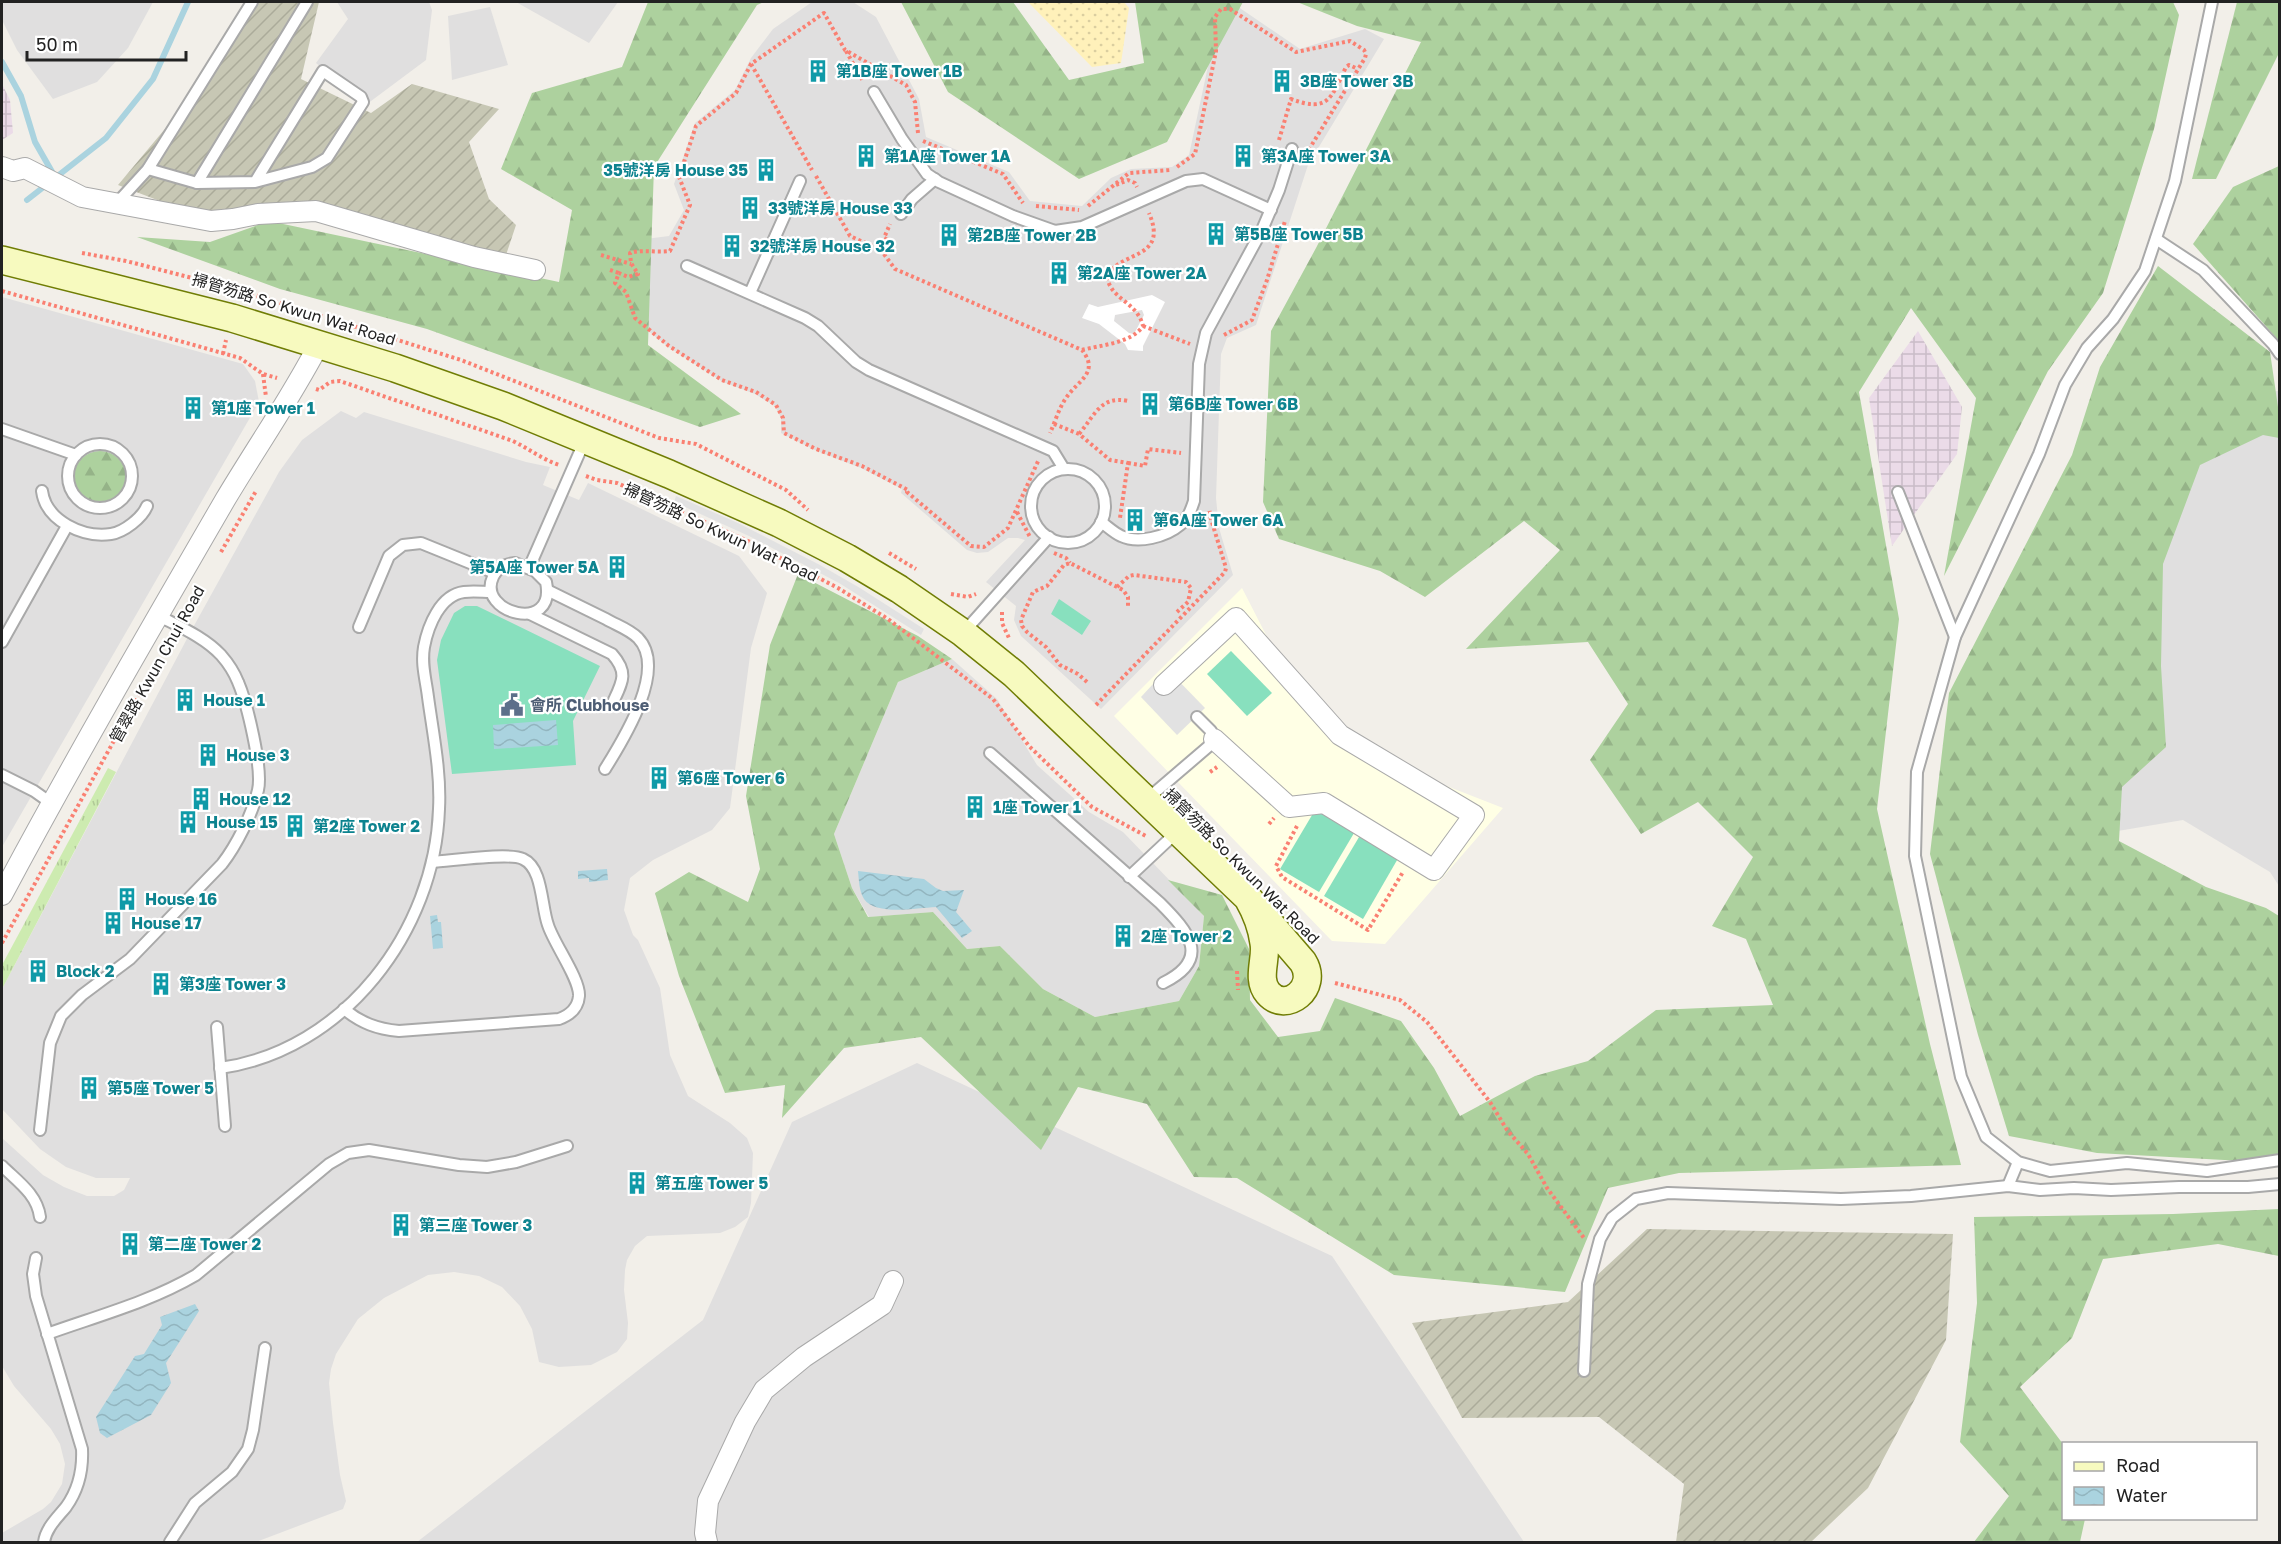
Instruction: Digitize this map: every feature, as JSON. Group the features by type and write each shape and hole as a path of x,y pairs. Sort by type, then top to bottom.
{"street":[{"path":"2,167 13,171 25,168 82,197 211,221 258,214 316,211 474,257 535,270"},
{"name":"掃管笏路 So Kwun Wat Road","path":"2,260 232,318 395,368 492,403 679,478 812,540 899,589 963,633 1014,674 1146,800 1169,839 1248,898"},
{"name":"管翠路 Kwun Chui Road","path":"2,895 51,803 226,498 297,384 319,344"},
{"path":"1164,685 1236,618 1340,735 1474,815 1434,870 1324,803 1289,807 1214,739"},
{"path":"707,1542 705,1533 708,1501 745,1422 764,1390 813,1351 882,1305 893,1281"}],"lane":[{"path":"117,203 148,169 252,2"},
{"path":"197,183 307,2"},
{"path":"2212,2 2175,181 2145,272 2113,319 2087,348 2064,385 2039,454 1955,637 1917,772 1915,856 1961,1077 1986,1137 2018,1162 2050,1171 2127,1163 2207,1171 2280,1160"},
{"path":"148,169 197,183 255,182 312,167 327,158 363,102 361,97 322,71 255,182"},
{"path":"874,92 927,174 1013,216 1055,231 1082,227 1186,181 1203,179 1270,210"},
{"path":"1101,522 1117,533 1133,538 1150,538 1169,532 1181,525 1188,516 1194,501 1199,364 1206,333 1262,230 1279,190 1292,149"},
{"path":"899,219 912,199 935,179"},
{"path":"750,293 801,181"},
{"path":"2156,239 2203,270 2280,354"},
{"path":"687,266 805,318 818,326 856,362 879,375 1053,451 1064,469"},
{"path":"2,429 76,455"},
{"path":"529,568 585,440"},
{"path":"103,444 121,452 131,468 130,488 115,504 105,508 86,508 75,496 68,476 70,464 76,455 84,449 103,444"},
{"path":"1064,469 1075,469 1086,473 1095,480 1105,500 1105,512 1095,531 1076,542 1065,542 1049,537 1042,532 1033,517 1033,497 1044,478 1064,469"},
{"path":"42,491 43,501 67,526 92,533 112,534 143,515 147,506"},
{"path":"1898,492 1955,637"},
{"path":"2,642 67,526"},
{"path":"963,633 1042,548 1049,537"},
{"path":"359,627 389,556 403,545 421,543 495,573"},
{"path":"530,614 543,605 547,590 546,582 529,568 515,563 507,564 495,573 491,580 491,592 497,602 503,607 522,614 530,614 612,654 618,661 623,674 623,681 614,700"},
{"path":"547,590 631,632 645,647 648,656 648,676 639,704 627,731 604,769"},
{"path":"220,1068 247,1065 308,1036 362,993 384,967 402,939 418,908 432,862 439,809 438,775 424,676 424,648 432,624 442,604 448,598 464,592 491,592"},
{"path":"40,1130 50,1043 61,1016 70,1004 130,959 222,864 234,846 258,790 259,770 242,691 231,667 213,647 159,616"},
{"path":"1146,800 1209,746 1214,739 1211,731 1197,717"},
{"path":"990,753 1173,916 1190,941 1192,951 1186,968 1163,983"},
{"path":"2,775 34,791 51,803"},
{"path":"1129,877 1169,839"},
{"path":"344,1009 370,1025 399,1031 560,1019 567,1016 577,1005 579,998 577,984 548,926 538,880 531,864 516,856 432,862"},
{"path":"217,1027 225,1126"},
{"path":"47,1334 156,1295 196,1275 329,1164 348,1153 369,1150 459,1165 487,1167 516,1162 567,1146"},
{"path":"2008,1186 2018,1162"},
{"path":"2,1166 30,1192 36,1201 40,1217"},
{"path":"1584,1371 1588,1284 1600,1239 1612,1218 1636,1200 1668,1193 1841,1199 1911,1196 2008,1186 2040,1190 2074,1188 2111,1190 2179,1186 2248,1187 2280,1184"},
{"path":"36,1258 33,1274 36,1296 82,1449 83,1462 74,1495 46,1531 44,1542"},
{"path":"170,1542 195,1503 232,1472 248,1449 253,1430 264,1348"}],"path":[{"path":"846,50 906,86 915,102 918,136 921,140 1003,174 1028,206 1084,210 1129,173 1173,170 1195,154 1216,51 1215,17 1221,9 1230,9 1296,52 1350,41 1364,50 1366,54 1358,69 1309,147 1306,157"},
{"path":"610,270 628,277 638,274 632,264 630,255 632,252 670,251 690,205 679,177 696,126 736,93 751,64 824,13 871,93 874,92"},
{"path":"751,64 850,236 881,250 895,269 1082,350 1088,357 1089,366 1086,375 1064,402"},
{"path":"1292,149 1278,144 1291,99 1316,106 1331,96 1346,67 1349,65 1358,69"},
{"path":"792,200 808,209 815,210 831,202"},
{"path":"1082,350 1130,337 1138,333 1143,326 1141,316 1136,309 1112,291 1107,276 1115,265 1140,255 1150,242 1154,226 1143,201"},
{"path":"1221,340 1228,331 1252,320 1288,211"},
{"path":"883,252 891,242 884,238 891,222 899,219"},
{"name":"掃管笏路 So Kwun Wat Road","path":"81,253 126,261 239,290 461,360 659,438 696,444 786,490 814,514"},
{"path":"601,255 632,264"},
{"path":"619,273 615,283 626,292 635,318 669,346 706,371 722,380 756,392 776,405 783,418 784,433 816,449 862,466 908,490 907,492 971,546 984,547 989,544 1008,528 1017,512 1030,537 1042,548"},
{"name":"掃管笏路 So Kwun Wat Road","path":"2,291 240,358 263,374 319,390 330,382 340,381 513,441 542,459 597,480 617,483 748,541 838,588 888,619 993,699 1029,746 1092,807 1151,839 1169,839"},
{"path":"1143,326 1173,338"},
{"path":"314,396 319,390"},
{"path":"1079,434 1108,401 1116,399 1128,401"},
{"path":"1054,424 1079,434 1110,460 1145,466 1148,449 1196,454"},
{"path":"1117,533 1128,463"},
{"path":"219,554 261,483"},
{"path":"1096,705 1225,572 1226,568 1209,506"},
{"path":"885,551 906,561 924,576"},
{"path":"1087,682 1078,674 1060,665 1046,647 1022,626 1023,613 1030,603 1033,592 1047,586 1064,565 1070,563 1117,587 1128,597 1128,607"},
{"path":"1117,587 1129,576 1134,575 1186,582 1191,588 1190,598 1177,612"},
{"path":"943,591 968,597 987,586 1006,603 1002,612 1002,623 1011,643"},
{"name":"管翠路 Kwun Chui Road","path":"2,943 177,626"},
{"path":"1309,805 1276,866 1282,877 1368,930 1412,857"},
{"path":"1278,845 1285,849"},
{"path":"1237,968 1236,984 1242,999"},
{"path":"1331,990 1333,974"},
{"path":"1335,983 1400,1000 1427,1022 1490,1102 1507,1130 1528,1154 1547,1188 1585,1240"}],"shaded area":[{"path":"2,2 153,2 128,48 97,82 53,99 17,50 2,20"},
{"path":"245,2 319,2 301,79 371,113 412,84 499,109 469,142 489,199 516,225 505,258 297,213 225,226 118,185 195,93"},
{"path":"337,2 429,2 432,10 426,60 367,104 316,63 348,19"},
{"path":"516,2 618,2 589,43"},
{"path":"812,2 853,2 876,17 919,99 926,137 1009,172 1030,201 1082,206 1111,178 1131,169 1172,167 1189,155 1211,52 1231,2 1300,49 1365,29 1384,39 1308,165 1256,325 1227,338 1221,354 1216,498 1219,528 1233,575 1101,709 1021,636 1014,620 1016,606 986,582 1025,540 1008,538 988,552 977,553 967,550 901,493 902,489 861,468 817,451 781,433 781,418 775,406 755,394 723,382 667,346 632,318 567,249 669,236 684,210 674,184 695,123 735,90 751,58 773,29"},
{"path":"490,7 508,65 452,80 448,16"},
{"path":"2,84 10,100 13,133 2,140"},
{"path":"2,297 243,364 255,381 259,402 2,847"},
{"path":"1918,331 1962,407 1957,454 1892,546 1869,398"},
{"path":"2279,391 2279,886 2270,872 2183,820 2100,834 2115,655 2223,395"},
{"path":"341,411 356,418 364,412 526,462 550,467 543,485 579,500 588,483 739,556 767,593 751,648 730,808 712,830 653,860 630,878 624,910 633,935 638,940 660,988 670,1055 688,1096 730,1123 747,1138 753,1153 751,1203 748,1217 735,1227 720,1233 647,1236 635,1246 627,1260 625,1270 627,1339 617,1352 591,1365 559,1367 539,1362 532,1329 520,1306 502,1287 479,1276 454,1272 428,1275 384,1298 358,1319 336,1354 331,1369 329,1383 333,1423 346,1501 343,1509 256,1542 2,1542 2,1533 51,1502 62,1484 65,1464 60,1444 51,1429 14,1386 2,1366 2,1138 43,1175 87,1196 114,1196 124,1190 130,1178 96,1178 66,1167 40,1149 2,1109 2,989 190,633 279,472 302,440"},
{"path":"676,496 738,523 820,565 924,629 921,635 839,583 749,536 674,502"},
{"path":"1242,588 1280,662 1339,724 1416,774 1503,808 1385,944 1332,941 1114,716"},
{"path":"952,659 997,699 1037,765 1089,812 1123,832 1204,916 1199,966 1179,1001 1095,1017 1043,989 1000,946 967,949 933,912 869,917 852,888 834,834 898,682"},
{"path":"1167,669 1205,708 1177,735 1141,697"},
{"path":"917,1063 1332,1256 1524,1542 417,1542 703,1320 792,1122"},
{"path":"1647,1229 1953,1234 1946,1340 1868,1488 1811,1542 1676,1542 1684,1484 1599,1417 1462,1418 1412,1323 1568,1302"}],"green space":[{"path":"648,2 764,2 757,5 654,167 648,345 741,414 700,427 427,329 280,289 137,237 210,242 269,221 559,282 572,210 501,169 532,93 622,67"},
{"path":"901,2 1013,2 1069,80 1144,63 1135,2 1243,2 1167,142 1079,179 948,92"},
{"path":"1297,2 2173,2 2179,15 2154,129 2103,293 2048,371 1944,576 1976,398 1911,308 1859,392 1899,619 1877,809 1930,1044 1961,1165 1679,1173 1608,1188 1565,1292 1394,1275 1237,1178 1194,1177 1147,1104 1078,1087 1041,1150 921,1037 844,1048 782,1118 785,1085 725,1093 679,976 655,893 689,872 748,902 760,869 746,796 770,645 798,574 918,636 952,659 898,682 834,834 852,888 868,917 933,912 967,949 1000,946 1043,989 1095,1017 1179,1001 1199,966 1204,916 1168,880 1222,895 1249,949 1250,1000 1278,1037 1320,1031 1335,998 1401,1021 1434,1068 1460,1116 1535,1076 1588,1061 1656,1010 1773,1005 1746,939 1712,926 1753,857 1698,802 1641,834 1590,760 1628,704 1588,642 1466,649 1560,550 1524,521 1425,597 1380,571 1279,539 1263,502 1271,331 1421,42 1357,26"},
{"path":"2237,2 2279,2 2279,53 2216,179 2192,179"},
{"path":"2279,166 2279,341 2193,244 2233,187"},
{"path":"2158,266 2270,352 2279,414 2279,438 2263,435 2200,465 2163,564 2161,666 2166,747 2122,787 2119,841 2206,887 2266,908 2279,916 2279,1163 2097,1153 2009,1136 1978,1035 1930,854 1949,693 2072,455 2100,367"},
{"path":"95,451 105,451 115,455 122,462 126,477 122,492 115,499 105,503 95,503 85,499 78,492 74,482 74,472 78,462 85,455"},
{"path":"1059,599 1091,621 1082,635 1051,614"},
{"name":"會所 Clubhouse","path":"465,606 477,606 600,666 573,721 576,765 452,774 437,660 441,640 454,613"},
{"path":"1231,651 1272,693 1247,716 1207,674"},
{"path":"108,768 116,772 2,989 2,965"},
{"path":"1318,805 1357,828 1319,892 1280,869"},
{"path":"1362,832 1400,855 1363,919 1324,896"},
{"path":"2279,1209 2279,1256 2218,1244 2103,1259 2072,1338 2020,1387 2062,1443 2062,1520 2085,1520 2080,1542 1974,1542 2009,1496 1960,1442 1977,1303 1974,1217 2173,1214"}],"sand":[{"path":"1028,2 1124,2 1129,8 1121,63 1092,67"}],"water":[{"path":"556,720 558,745 494,749 493,725"},
{"path":"607,869 608,880 589,882 589,878 578,879 578,871"},
{"path":"858,871 924,879 943,891 964,890 956,912 972,931 962,938 936,907 897,910 878,908 870,904 861,893"},
{"path":"437,915 438,922 441,922 443,948 433,949 430,916"},
{"path":"195,1304 199,1311 166,1363 171,1383 151,1415 107,1438 100,1433 96,1417 135,1356 144,1354 162,1325 160,1317"}],"pier":[{"path":"1152,295 1165,302 1143,346 1143,351 1128,350 1125,344 1099,324 1082,318 1089,304 1098,307","holes":["1142,310 1144,315 1134,334 1129,333 1114,321 1115,315"]}],"waterway":[{"path":"27,200 106,138 153,79 188,2"},
{"path":"2,62 21,96 35,142 55,177"}],"place":[{"name":"第1B座 Tower 1B","path":"818,71"},
{"name":"3B座 Tower 3B","path":"1282,81"},
{"name":"第1A座 Tower 1A","path":"866,156"},
{"name":"第3A座 Tower 3A","path":"1243,156"},
{"name":"35號洋房 House 35","path":"766,170"},
{"name":"33號洋房 House 33","path":"750,208"},
{"name":"第5B座 Tower 5B","path":"1216,234"},
{"name":"第2B座 Tower 2B","path":"949,235"},
{"name":"32號洋房 House 32","path":"732,246"},
{"name":"第2A座 Tower 2A","path":"1059,273"},
{"name":"第6B座 Tower 6B","path":"1150,404"},
{"name":"第1座 Tower 1","path":"193,408"},
{"name":"第6A座 Tower 6A","path":"1135,520"},
{"name":"第5A座 Tower 5A","path":"617,567"},
{"name":"House 1","path":"185,700"},
{"name":"會所 Clubhouse","path":"512,705"},
{"name":"House 3","path":"208,755"},
{"name":"第6座 Tower 6","path":"659,778"},
{"name":"House 12","path":"201,799"},
{"name":"1座 Tower 1","path":"975,807"},
{"name":"House 15","path":"188,822"},
{"name":"第2座 Tower 2","path":"295,826"},
{"name":"House 16","path":"127,899"},
{"name":"House 17","path":"113,923"},
{"name":"2座 Tower 2","path":"1123,936"},
{"name":"Block 2","path":"38,971"},
{"name":"第3座 Tower 3","path":"161,984"},
{"name":"第5座 Tower 5","path":"89,1088"},
{"name":"第五座 Tower 5","path":"637,1183"},
{"name":"第三座 Tower 3","path":"401,1225"},
{"name":"第二座 Tower 2","path":"130,1244"}]}
